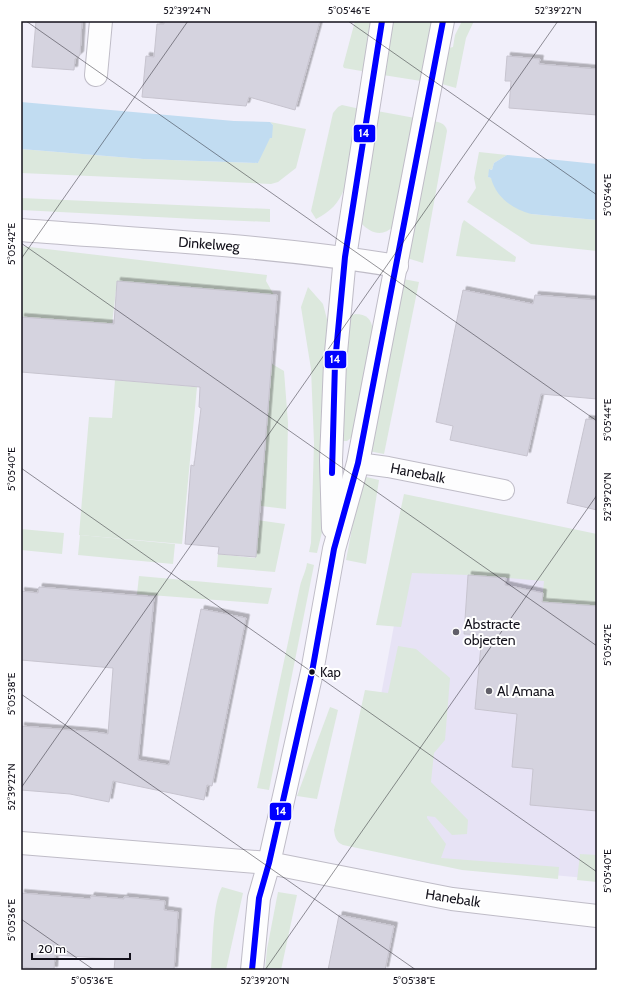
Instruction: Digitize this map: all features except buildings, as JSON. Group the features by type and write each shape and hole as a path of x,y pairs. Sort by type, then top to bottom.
{"street":[{"path":"96,76 101,21"},
{"path":"334,549 331,460 335,363 345,257 382,21"},
{"path":"252,970 259,898 269,863 312,672 334,549 358,463 443,21"},
{"name":"Dinkelweg","path":"21,230 280,250 345,257 396,266"},
{"name":"Hanebalk","path":"331,460 358,463"},
{"path":"21,842 269,863"},
{"name":"Hanebalk","path":"269,863 452,900 597,916"}],"lane":[{"name":"Hanebalk","path":"358,463 388,467 504,490"}],"shaded area":[{"path":"355,21 375,21 367,72 344,68 343,66"},
{"path":"393,21 432,21 421,81 383,75"},
{"path":"462,21 474,21 466,38 456,88 442,84 449,48 453,47 455,35"},
{"path":"342,105 360,109 344,189 333,207 316,219 311,211 333,113"},
{"path":"377,111 415,118 394,226 386,232 381,233 369,230 361,223"},
{"path":"433,121 442,124 447,131 423,263 407,258"},
{"path":"270,122 306,129 296,168 278,182 271,184 21,173 21,149 143,159 258,163 273,125"},
{"path":"479,152 507,155 494,163 492,170 490,169 488,177 531,214 597,220 597,251 531,244 467,202 476,188 474,178"},
{"path":"21,198 270,209 270,222 21,210"},
{"path":"464,220 516,257 515,262 456,256"},
{"path":"21,246 267,275 266,281 274,295 117,282 112,324 21,317"},
{"path":"403,279 419,282 384,454 368,451"},
{"path":"308,287 323,304 328,323 322,532 317,553 309,552 311,543 314,443 311,369 301,307"},
{"path":"355,314 363,315 368,318 373,330 352,437 347,441 343,441 341,435 347,327 350,316"},
{"path":"272,364 284,371 288,423 286,509 261,506"},
{"path":"115,380 197,387 182,544 79,535 89,417 112,418"},
{"path":"362,476 379,480 366,564 346,560"},
{"path":"404,494 597,534 597,607 542,602 544,581 469,575 412,573 401,627 376,625"},
{"name":"Al Amana","path":"418,497 597,537 597,879 432,864 353,845"},
{"path":"257,520 285,524 275,572 217,567 218,554 255,558"},
{"path":"21,529 64,533 62,554 21,550"},
{"path":"80,535 175,544 173,564 78,555"},
{"path":"307,563 314,565 269,790 257,788 300,586"},
{"path":"139,576 272,588 268,604 137,594"},
{"path":"398,646 416,649 450,678 445,740 434,753 431,782 468,820 467,834 452,835 435,817 427,816 446,844 441,858 559,867 558,879 462,870 343,845 337,841 334,830 365,690 388,693"},
{"path":"330,707 338,710 317,799 297,796"},
{"path":"580,854 597,855 597,882 577,880"},
{"path":"222,887 243,893 226,970 211,970 216,904"},
{"path":"278,892 297,895 281,970 265,970 267,949"}],"water":[{"path":"21,102 234,121 270,122 273,125 272,138 270,138 258,163 143,159 21,149"},
{"path":"507,155 597,164 597,220 531,214 511,205 501,196 493,185 491,178 488,177 489,169 492,170 494,163"}],"transit line":[{"name":"14","path":"332,473 335,363 345,257 382,21"},
{"name":"14","path":"252,970 259,898 269,863 312,672 334,549 358,463 443,21"}],"place":[{"name":"Abstracte objecten","path":"456,632"},
{"name":"Kap","path":"312,672"},
{"name":"Al Amana","path":"489,691"}]}
